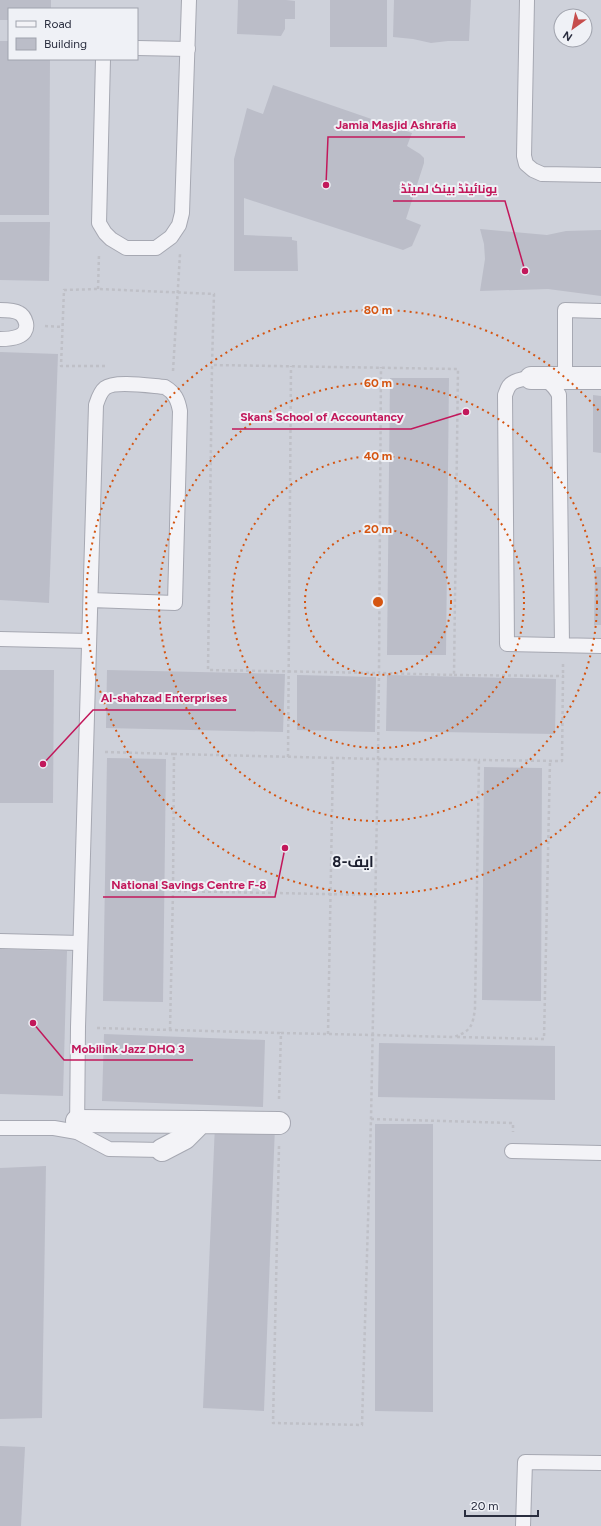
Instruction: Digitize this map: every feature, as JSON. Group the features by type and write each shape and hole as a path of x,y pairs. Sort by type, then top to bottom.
{"street":[{"path":"531,378 601,378"},
{"path":"162,1150 185,1138 201,1122"},
{"path":"77,1126 201,1122 279,1123"}],"lane":[{"path":"103,60 99,223 111,239 126,248 156,248 171,237 179,225 182,213 189,0"},
{"path":"527,0 524,156 526,164 532,170 542,174 601,175"},
{"path":"138,48 188,49"},
{"path":"0,310 11,310 20,313 27,325 24,332 18,337 0,339"},
{"path":"565,377 565,310 601,311"},
{"path":"562,645 559,395 554,386 546,380 531,378 518,380 509,386 505,395 507,644 601,646"},
{"path":"77,1126 80,943 86,752 90,600 96,405 105,388 115,384 165,387 172,391 178,400 180,411 175,603 90,600"},
{"path":"0,639 89,641"},
{"path":"0,941 80,943"},
{"path":"0,1128 54,1128 77,1126 109,1149 162,1150"},
{"path":"512,1151 601,1153"},
{"path":"523,1526 525,1462 601,1463"}],"path":[{"path":"172,391 180,253"},
{"path":"86,752 378,759 562,760 563,676 208,670 214,294 98,289 64,290 62,366 110,366"},
{"path":"212,365 458,369 454,675"},
{"path":"288,757 291,366"},
{"path":"281,1033 273,1423 362,1425 376,895 381,367"},
{"path":"165,368 173,368"},
{"path":"170,1030 174,754"},
{"path":"328,1034 333,758"},
{"path":"453,1036 464,1034 470,1028 474,1019 476,1008 479,760"},
{"path":"78,1027 544,1039 550,761"},
{"path":"173,891 376,895"},
{"path":"371,1119 513,1123 512,1151"}],"shaded area":[{"path":"0,0 601,0 601,1526 0,1526"}],"building":[{"path":"0,0 51,0 51,8 8,8 8,20 0,20"},
{"path":"238,0 295,1 295,19 285,19 285,29 281,36 237,34"},
{"path":"330,0 387,0 387,47 330,47"},
{"path":"394,0 471,0 469,41 431,43 393,37"},
{"path":"0,41 8,41 8,60 50,60 49,215 0,215"},
{"path":"273,85 412,133 407,146 424,158 424,163 406,219 421,225 412,246 403,250 244,198 244,235 292,237 292,240 297,241 298,271 234,271 234,159 247,108 263,114"},
{"path":"0,222 50,222 49,281 0,280"},
{"path":"480,229 547,235 566,231 601,230 601,296 548,289 480,291 485,259 484,244"},
{"path":"0,352 58,354 49,603 0,600"},
{"path":"390,378 449,378 446,655 387,655"},
{"path":"593,395 601,396 601,453 593,452"},
{"path":"595,567 601,567 601,625 594,625"},
{"path":"0,670 54,670 53,803 0,803"},
{"path":"107,670 285,674 283,732 106,728"},
{"path":"297,675 376,677 375,732 297,730"},
{"path":"387,675 556,679 555,734 386,731"},
{"path":"107,758 166,759 163,1002 103,1001"},
{"path":"484,767 542,768 541,1001 482,1000"},
{"path":"0,949 67,951 63,1096 0,1094"},
{"path":"104,1034 265,1040 263,1107 102,1101"},
{"path":"379,1043 555,1046 555,1100 378,1097"},
{"path":"215,1124 275,1126 264,1411 203,1408"},
{"path":"375,1124 433,1124 433,1412 375,1411"},
{"path":"46,1166 42,1418 0,1419 0,1168"},
{"path":"0,1446 25,1447 21,1526 0,1526"}],"place":[{"name":"Jamia Masjid Ashrafia","path":"326,185"},
{"name":"یونائیٹڈ بینک لمیٹڈ","path":"525,271"},
{"name":"Skans School of Accountancy","path":"466,412"},
{"name":"Al-shahzad Enterprises","path":"43,764"},
{"name":"National Savings Centre F-8","path":"285,848"},
{"name":"Mobilink Jazz DHQ 3","path":"33,1023"}],"district":[{"name":"ایف-8","path":"353,862"}]}
